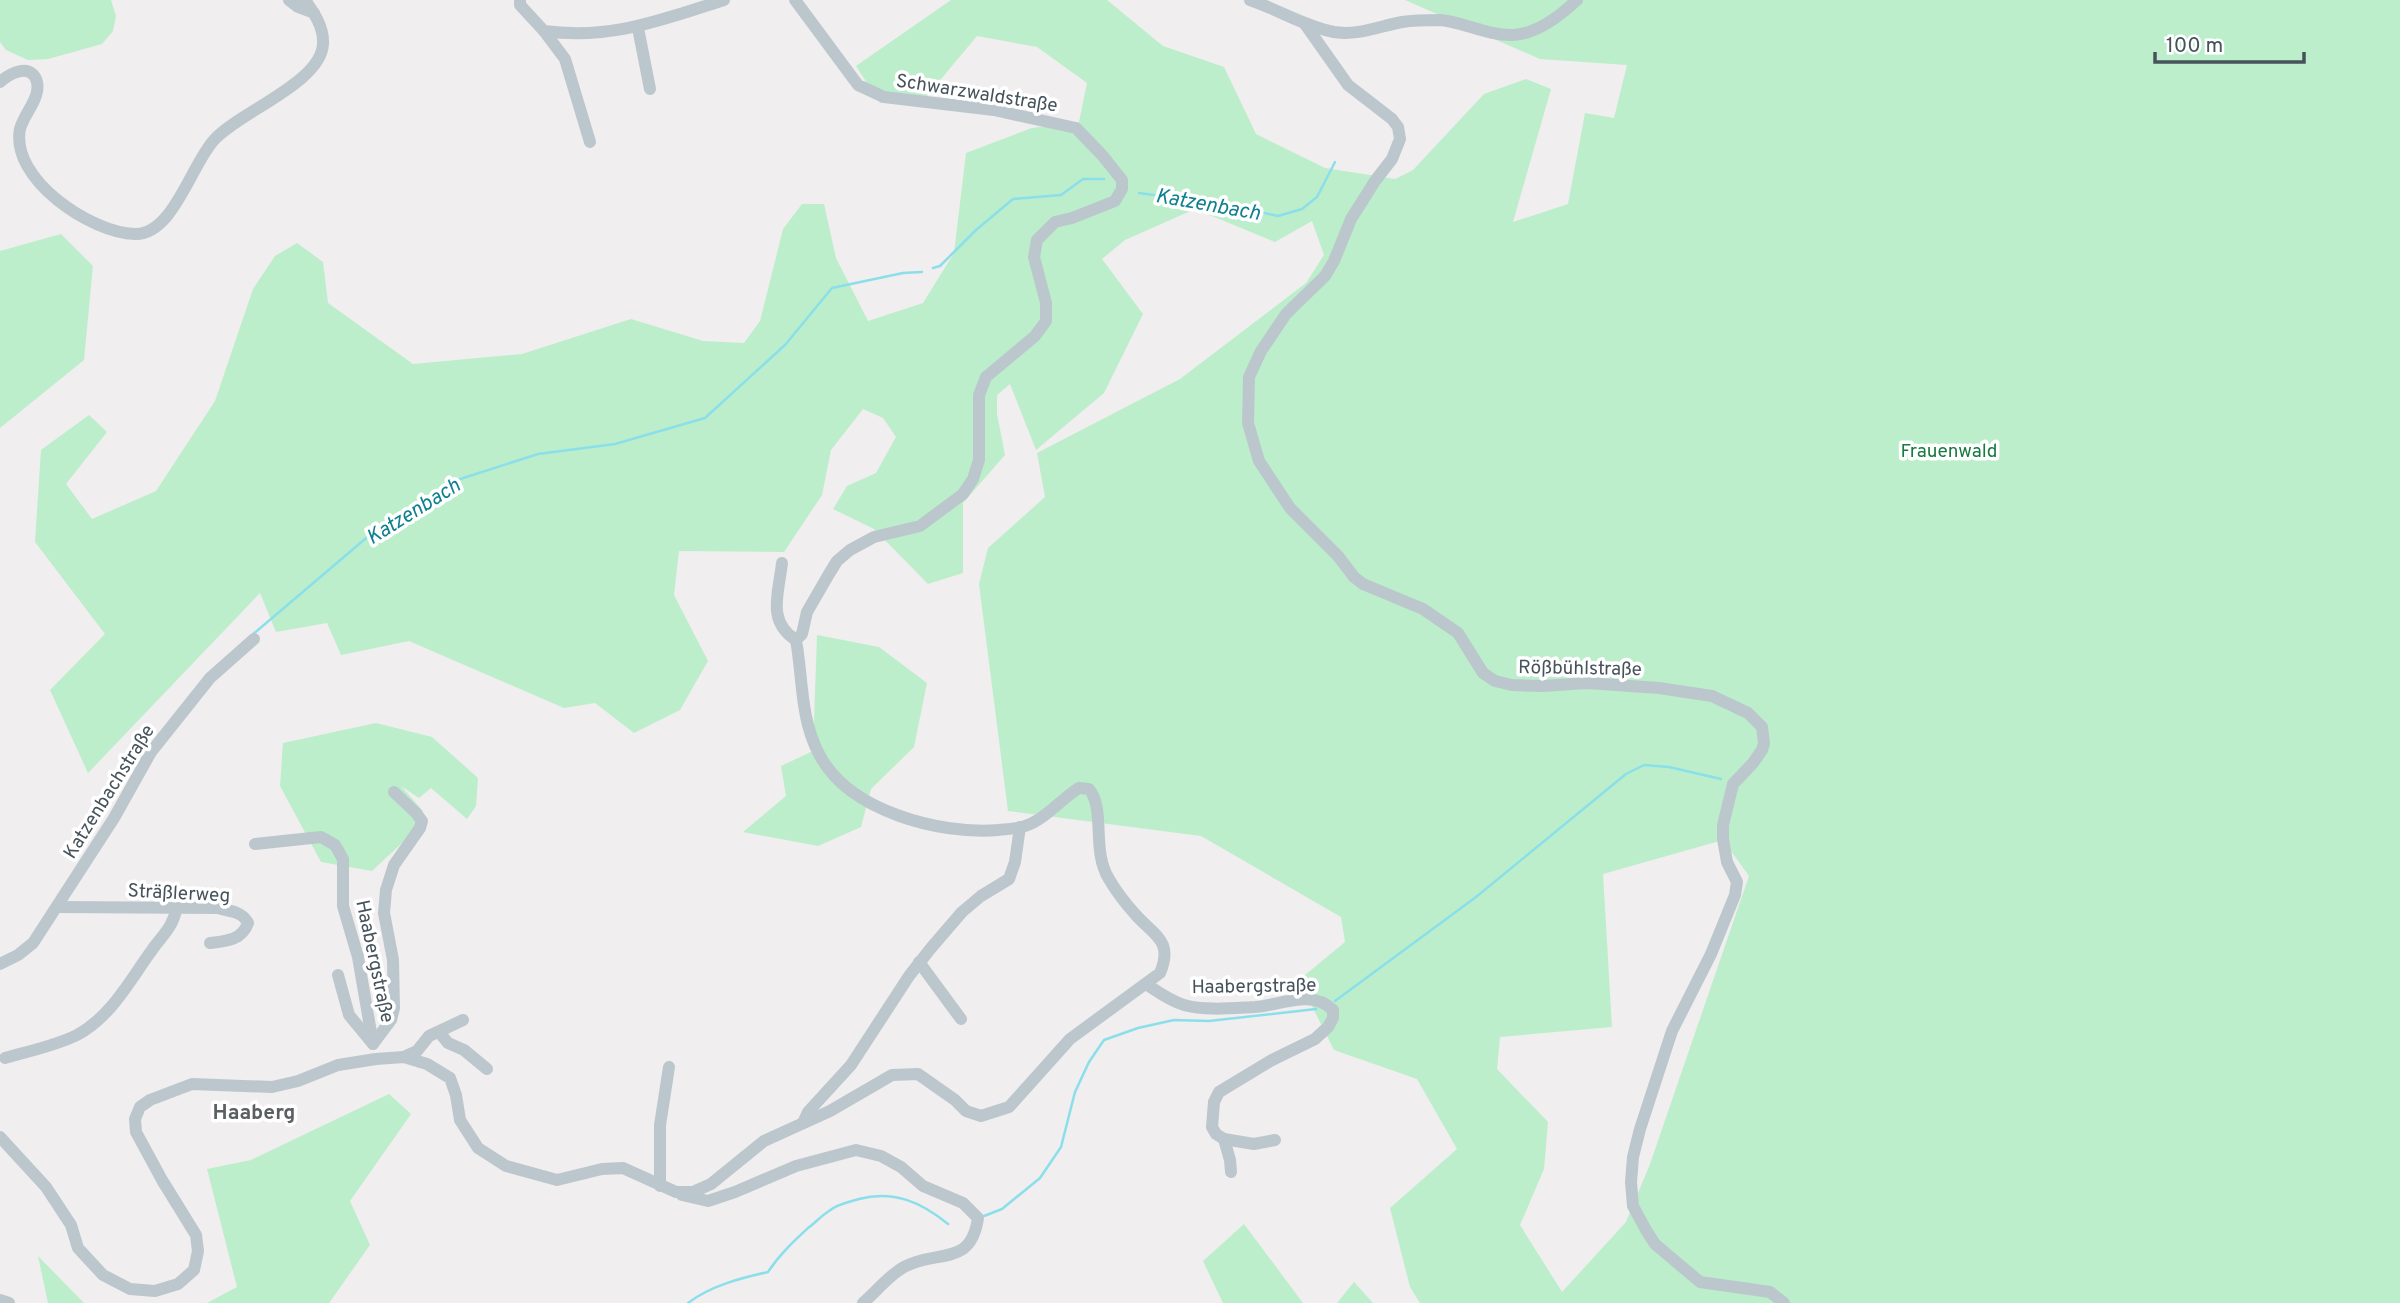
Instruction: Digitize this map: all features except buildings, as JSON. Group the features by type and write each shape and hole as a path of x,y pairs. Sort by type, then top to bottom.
{"street":[{"path":"289,0 314,13"},
{"path":"0,82 7,75 24,70 36,80 37,90 20,129 21,154 39,183 60,203 97,224 137,234 153,231 163,222 214,140 239,119 294,83 311,69 321,55 322,30 305,0"},
{"path":"520,0 520,5 565,59 590,142"},
{"path":"544,31 581,34 638,28 724,0"},
{"name":"Schwarzwaldstraße","path":"795,0 858,85 884,97 994,110 1076,128 1122,180 1122,190 1115,201 1055,222 1037,240 1034,257 1046,303 1046,321 1035,336 986,377 979,395 979,460 973,479 963,494 920,526 874,537 850,550 837,561 807,612 802,634 796,640 806,720 820,756 837,778 875,804 923,824 972,832 1020,827 1037,819 1079,788 1089,789 1095,800 1099,854 1103,867 1121,898 1164,945 1165,961 1160,973 1146,984"},
{"name":"Rößbühlstraße","path":"1250,0 1305,24 1337,33 1375,30 1403,22 1440,20 1513,35 1553,20 1577,0"},
{"name":"Rößbühlstraße","path":"1305,24 1348,86 1392,119 1398,127 1400,139 1392,159 1351,219 1325,276 1286,314 1261,351 1249,377 1248,423 1259,461 1290,508 1338,556 1354,577 1363,584 1423,610 1458,633 1483,673 1495,681 1512,685 1543,686 1587,683 1659,688 1712,696 1748,713 1762,727 1762,750 1733,784 1723,825 1727,862 1737,882 1735,895 1711,954 1672,1031 1640,1129 1630,1182 1633,1206 1655,1244 1700,1282 1770,1292 1784,1303"},
{"path":"638,28 650,89"},
{"path":"782,563 778,589 778,622 786,633 796,640"},
{"name":"Katzenbachstraße","path":"0,964 33,943 114,818 151,752 210,678 254,639"},
{"name":"Haabergstraße","path":"373,1044 391,1020 394,1008 393,960 384,913 386,890 394,865 415,837 422,821 394,792"},
{"path":"803,1123 808,1112 851,1065 919,962 962,912 981,896 1009,879 1015,862 1020,827"},
{"name":"Haabergstraße","path":"255,844 321,837 335,845 343,859 343,906 358,957 376,1059"},
{"name":"Sträßlerweg","path":"57,907 217,908 246,918 247,928 240,936 211,943"},
{"path":"5,1058 79,1034 100,1018 134,977 173,922 176,909"},
{"path":"919,962 961,1019"},
{"name":"Haabergstraße","path":"338,975 349,1016 373,1044"},
{"path":"676,1192 694,1192 711,1184 764,1141 892,1075 918,1074 966,1111 981,1115 1009,1107 1070,1039 1146,984"},
{"name":"Haabergstraße","path":"1146,984 1185,1006 1258,1007 1285,1001 1315,1000 1325,1003 1333,1010 1333,1018 1328,1027 1315,1039 1272,1060 1219,1092 1214,1102 1212,1126 1216,1134 1224,1139 1231,1171"},
{"path":"404,1057 417,1051 429,1035 463,1020"},
{"path":"439,1032 449,1043 464,1050 486,1069"},
{"path":"0,1137 46,1187 71,1225 78,1248 103,1275 130,1289 155,1291 178,1284 194,1270 198,1251 196,1234 136,1132 135,1119 140,1107 166,1092 192,1084 272,1087 298,1081 338,1065 404,1057 427,1063 450,1078 460,1119 478,1148 506,1166 557,1180 602,1169 623,1168 689,1198 708,1200 735,1192 796,1166 856,1150 881,1156 901,1167 923,1186 963,1203 978,1218 976,1234 967,1247 949,1255 904,1267 863,1303"},
{"path":"660,1185 660,1125 669,1067"},
{"path":"1224,1139 1254,1144 1275,1140"},
{"path":"0,1300 9,1303"}],"green space":[{"path":"0,0 111,0 116,16 113,31 102,44 48,59 28,60 6,50 0,42"},
{"name":"Frauenwald","path":"951,0 1107,0 1163,46 1224,67 1256,134 1325,168 1395,179 1413,170 1484,94 1526,79 1551,89 1513,222 1568,204 1585,113 1614,118 1627,65 1540,59 1405,0 2400,0 2400,1303 1420,1303 1410,1287 1390,1208 1457,1149 1417,1079 1334,1050 1299,980 1345,942 1341,917 1201,836 1008,811 979,584 988,548 1045,497 1037,453 1180,379 1306,283 1324,255 1312,221 1275,242 1195,209 1125,240 1102,259 1143,314 1104,393 1036,450 1010,384 997,395 997,414 1005,455 963,503 963,573 928,584 874,529 833,509 847,486 876,473 896,437 883,418 863,409 831,450 822,495 784,552 679,551 674,595 708,661 680,710 634,733 595,703 564,708 409,641 341,655 327,623 276,632 260,593 88,773 50,690 105,634 35,542 41,450 89,415 107,432 66,484 92,519 156,491 215,401 253,289 275,256 297,243 323,262 328,303 413,364 522,354 631,319 703,341 744,343 760,321 783,229 802,204 824,204 836,258 868,321 923,303 954,253 966,153 1032,128 1079,122 1087,83 1037,47 977,36 921,103 880,103 856,66","holes":["1723,840 1749,876 1650,1164 1626,1222 1562,1292 1520,1225 1544,1169 1548,1122 1497,1069 1500,1037 1612,1027 1603,874"]},
{"path":"61,234 93,266 84,360 0,428 0,251"},
{"path":"817,635 879,647 927,683 914,747 871,789 861,827 818,846 743,832 786,796 781,766 813,751"},
{"path":"376,723 432,737 478,778 476,806 467,819 431,788 419,798 401,786 423,811 418,828 372,871 321,862 280,786 283,743"},
{"path":"389,1094 411,1114 350,1201 370,1245 329,1303 207,1303 237,1287 207,1169 251,1160"},
{"path":"1244,1224 1303,1303 1223,1303 1203,1261"},
{"path":"38,1256 84,1303 48,1303"},
{"path":"1354,1282 1373,1303 1337,1303"}],"waterway":[{"name":"Katzenbach","path":"1139,193 1224,204 1278,216 1302,209 1317,197 1335,162"},
{"name":"Katzenbach","path":"933,268 940,266 976,230 1013,199 1061,195 1083,179 1104,179"},
{"name":"Katzenbach","path":"252,635 378,528 454,481 538,454 615,444 705,418 785,345 832,288 903,273 922,272"},
{"path":"1335,1001 1476,897 1626,774 1644,765 1669,767 1721,779"},
{"path":"984,1216 1002,1209 1040,1178 1061,1147 1075,1092 1089,1062 1104,1040 1138,1028 1174,1020 1209,1021 1316,1009"},
{"path":"688,1303 716,1287 768,1272 808,1228 832,1209 847,1202 872,1197 895,1197 917,1204 948,1224"}],"district":[{"name":"Haaberg","path":"254,1112"}]}
